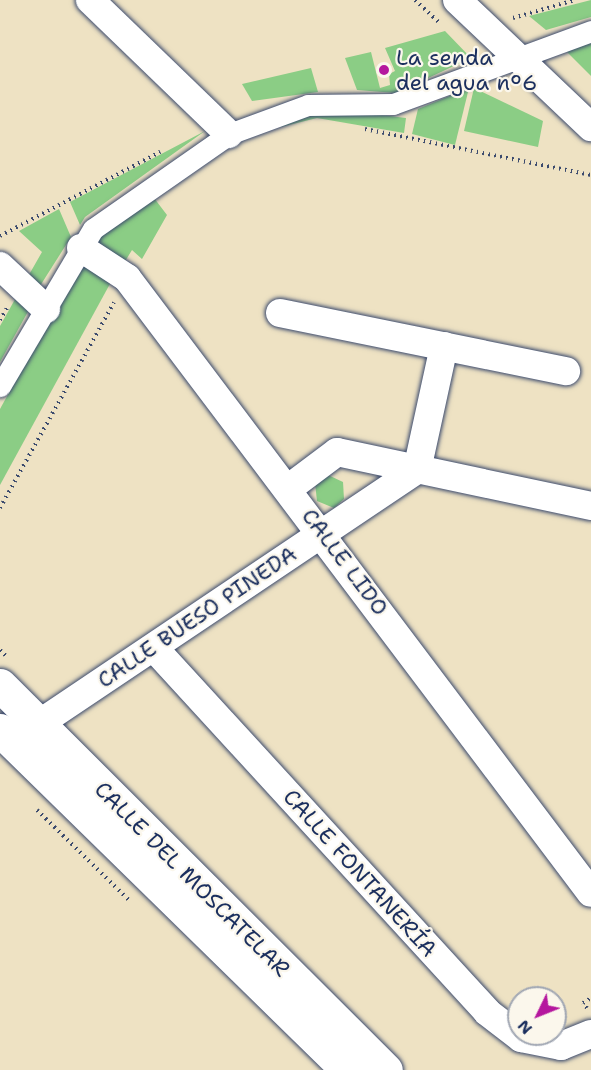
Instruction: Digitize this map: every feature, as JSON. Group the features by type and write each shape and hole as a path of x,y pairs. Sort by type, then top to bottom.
{"street":[{"path":"90,0 229,134"},
{"path":"457,0 591,127"},
{"path":"0,386 93,229 229,134 309,105 393,104 516,56 591,31"},
{"name":"CALLE LIDO","path":"81,248 128,278 322,531 591,892"},
{"path":"0,266 46,309"},
{"path":"280,313 566,371"},
{"path":"417,470 444,346"},
{"path":"289,488 337,452 591,506"},
{"name":"CALLE BUESO PINEDA","path":"37,725 154,648 322,531 417,470"},
{"name":"CALLE FONTANERÍA","path":"154,648 487,1012 520,1038 561,1046 591,1034"},
{"name":"CALLE DEL MOSCATELAR","path":"0,686 386,1070"},
{"name":"CALLE DEL MOSCATELAR","path":"0,730 347,1070"}],"path":[{"path":"513,18 575,0"},
{"path":"356,127 591,175"},
{"path":"0,236 168,147"},
{"path":"0,508 128,278"},
{"path":"591,998 583,1003 591,1013"}],"green space":[{"path":"591,0 591,17 546,30 529,16"},
{"path":"445,31 471,58 396,93 357,90 345,58 371,52 380,88 390,85 389,74 395,71 385,48"},
{"path":"591,38 591,76 562,47"},
{"path":"311,68 318,92 252,101 242,84"},
{"path":"469,88 455,145 412,134 418,109"},
{"path":"474,88 543,121 538,147 464,131"},
{"path":"349,111 406,118 404,133 317,118 281,127 276,121"},
{"path":"205,131 85,217 80,225 70,202"},
{"path":"151,194 167,215 142,259 132,250 121,268 94,238"},
{"path":"59,209 71,237 40,286 26,280 42,252 19,231"},
{"path":"87,251 117,271 0,485 0,409"},
{"path":"18,294 30,308 0,362 0,326"},
{"path":"328,475 343,482 344,499 334,508 317,501 315,483"}],"place":[{"name":"La senda del agua nº6","path":"384,70"}]}
